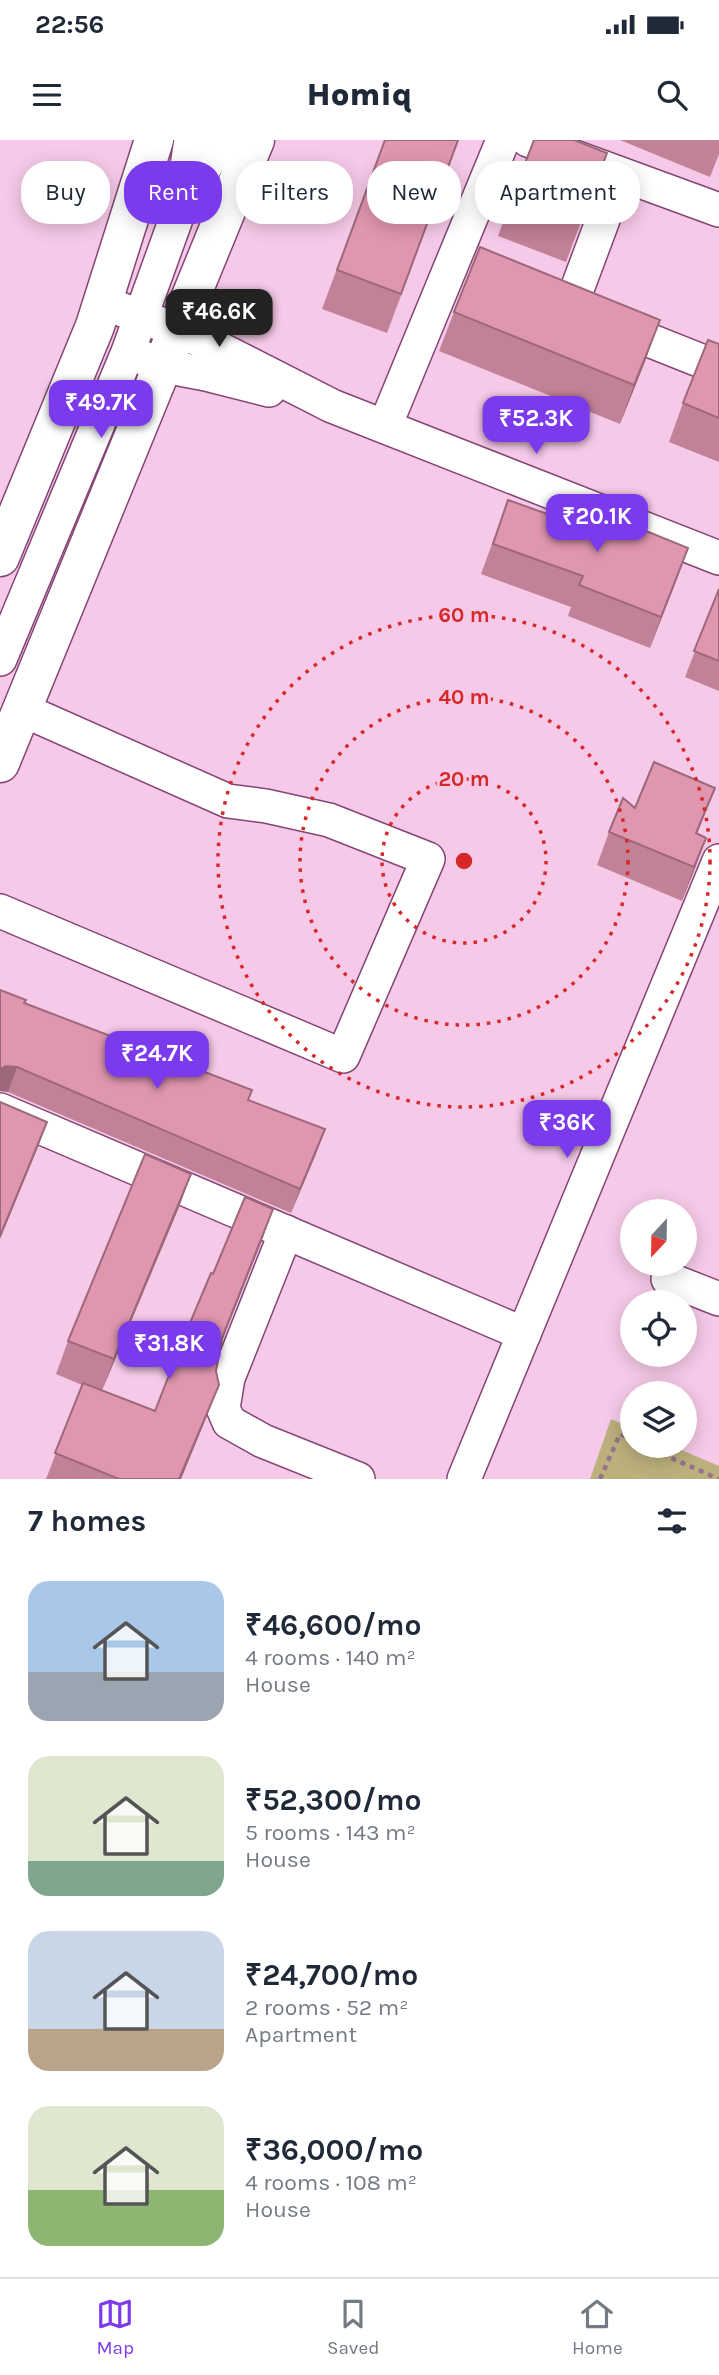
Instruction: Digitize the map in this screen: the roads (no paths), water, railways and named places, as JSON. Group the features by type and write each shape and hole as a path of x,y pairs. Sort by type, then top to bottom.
{"main road":[{"path":"0,557 8,518 97,320 154,140"},
{"path":"0,762 255,140"}],"street":[{"path":"188,161 191,140"},
{"path":"209,161 222,140"},
{"path":"385,426 465,265 503,140"},
{"path":"528,140 585,161"},
{"path":"640,181 719,210"},
{"path":"0,659 73,490 128,352 174,224"},
{"path":"596,224 559,303 719,368"},
{"path":"97,320 141,316 177,330 332,406 719,558"},
{"path":"97,320 128,352 164,366 206,373 332,406"},
{"path":"0,911 343,1056 428,859 329,820 228,801 23,710"},
{"path":"464,1479 719,861"},
{"path":"0,1110 524,1334"},
{"path":"286,1233 228,1378 223,1408 229,1422 263,1441 358,1479"},
{"path":"668,1279 719,1299"}]}
